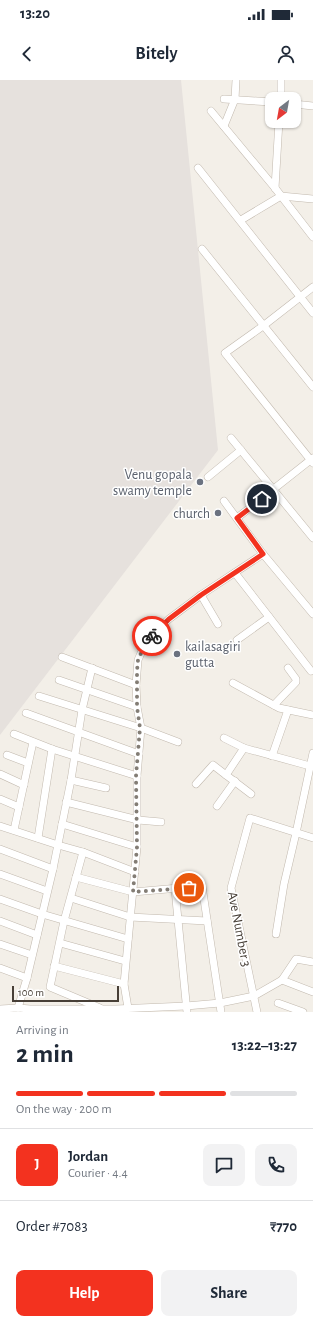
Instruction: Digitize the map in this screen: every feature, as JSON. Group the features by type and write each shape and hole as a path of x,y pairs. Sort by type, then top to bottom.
{"street":[{"path":"224,126 234,99 236,80"},
{"path":"281,92 282,80"},
{"path":"224,99 265,101"},
{"path":"301,105 313,106"},
{"path":"211,111 275,188 313,237"},
{"path":"275,188 279,128"},
{"path":"198,168 241,220 313,313"},
{"path":"241,220 281,196 313,199"},
{"path":"202,249 313,387"},
{"path":"237,518 312,460 225,353 263,326 313,287"},
{"path":"231,438 313,538"},
{"path":"208,477 241,450"},
{"path":"224,501 263,554 313,614"},
{"path":"128,1008 124,984 137,847 138,820 136,776 140,728 136,685 138,660 145,644 163,624 201,595 263,554"},
{"path":"235,573 311,671"},
{"path":"201,595 218,624"},
{"path":"237,640 269,617"},
{"path":"62,657 136,685"},
{"path":"18,1008 27,978 53,869 71,780 82,710 92,668"},
{"path":"274,705 296,682 296,679 288,668"},
{"path":"59,680 137,707"},
{"path":"233,683 279,708 313,715"},
{"path":"39,696 140,728 178,742"},
{"path":"272,756 288,710"},
{"path":"26,713 139,754"},
{"path":"14,734 52,749 136,776"},
{"path":"224,738 244,748 310,766"},
{"path":"14,830 33,742"},
{"path":"226,774 244,748"},
{"path":"38,838 52,749"},
{"path":"276,934 284,884 313,753"},
{"path":"7,755 28,763"},
{"path":"196,784 212,764 251,794"},
{"path":"0,774 24,785"},
{"path":"71,780 106,788"},
{"path":"216,806 235,781"},
{"path":"0,799 19,807"},
{"path":"66,802 138,820 160,822"},
{"name":"Ave Number 3","path":"257,1012 231,888 250,818 313,838"},
{"path":"62,824 137,847"},
{"path":"0,826 83,852 135,872"},
{"path":"0,849 53,869"},
{"path":"83,852 64,920 50,987 104,1009"},
{"path":"0,874 47,891"},
{"path":"76,877 133,892 202,886 221,1012"},
{"path":"175,889 186,1009"},
{"path":"71,898 130,917 207,920"},
{"path":"0,899 42,914 128,939"},
{"path":"0,922 37,935"},
{"path":"0,944 32,955"},
{"path":"60,944 125,961"},
{"path":"4,1010 18,1008 29,1011 104,1009 116,1011 128,1008 138,1010 186,1009 254,996 282,980 296,959 313,962"},
{"path":"54,966 124,984"},
{"path":"0,968 27,978"},
{"path":"282,980 313,992"},
{"path":"278,1003 303,1012"}],"shaded area":[{"path":"0,80 181,80 218,450 0,735"}],"way so far":[{"path":"152,636 145,644 138,660 137,671 137,707 140,728 136,776 138,820 137,847 133,892 189,888"}],"place":[{"name":"Venu gopala swamy temple","path":"200,482"},
{"name":"church","path":"218,513"},
{"name":"kailasagiri gutta","path":"177,654"}],"route":[{"path":"152,636 169,619 201,595 263,554 237,518 262,499"}]}
